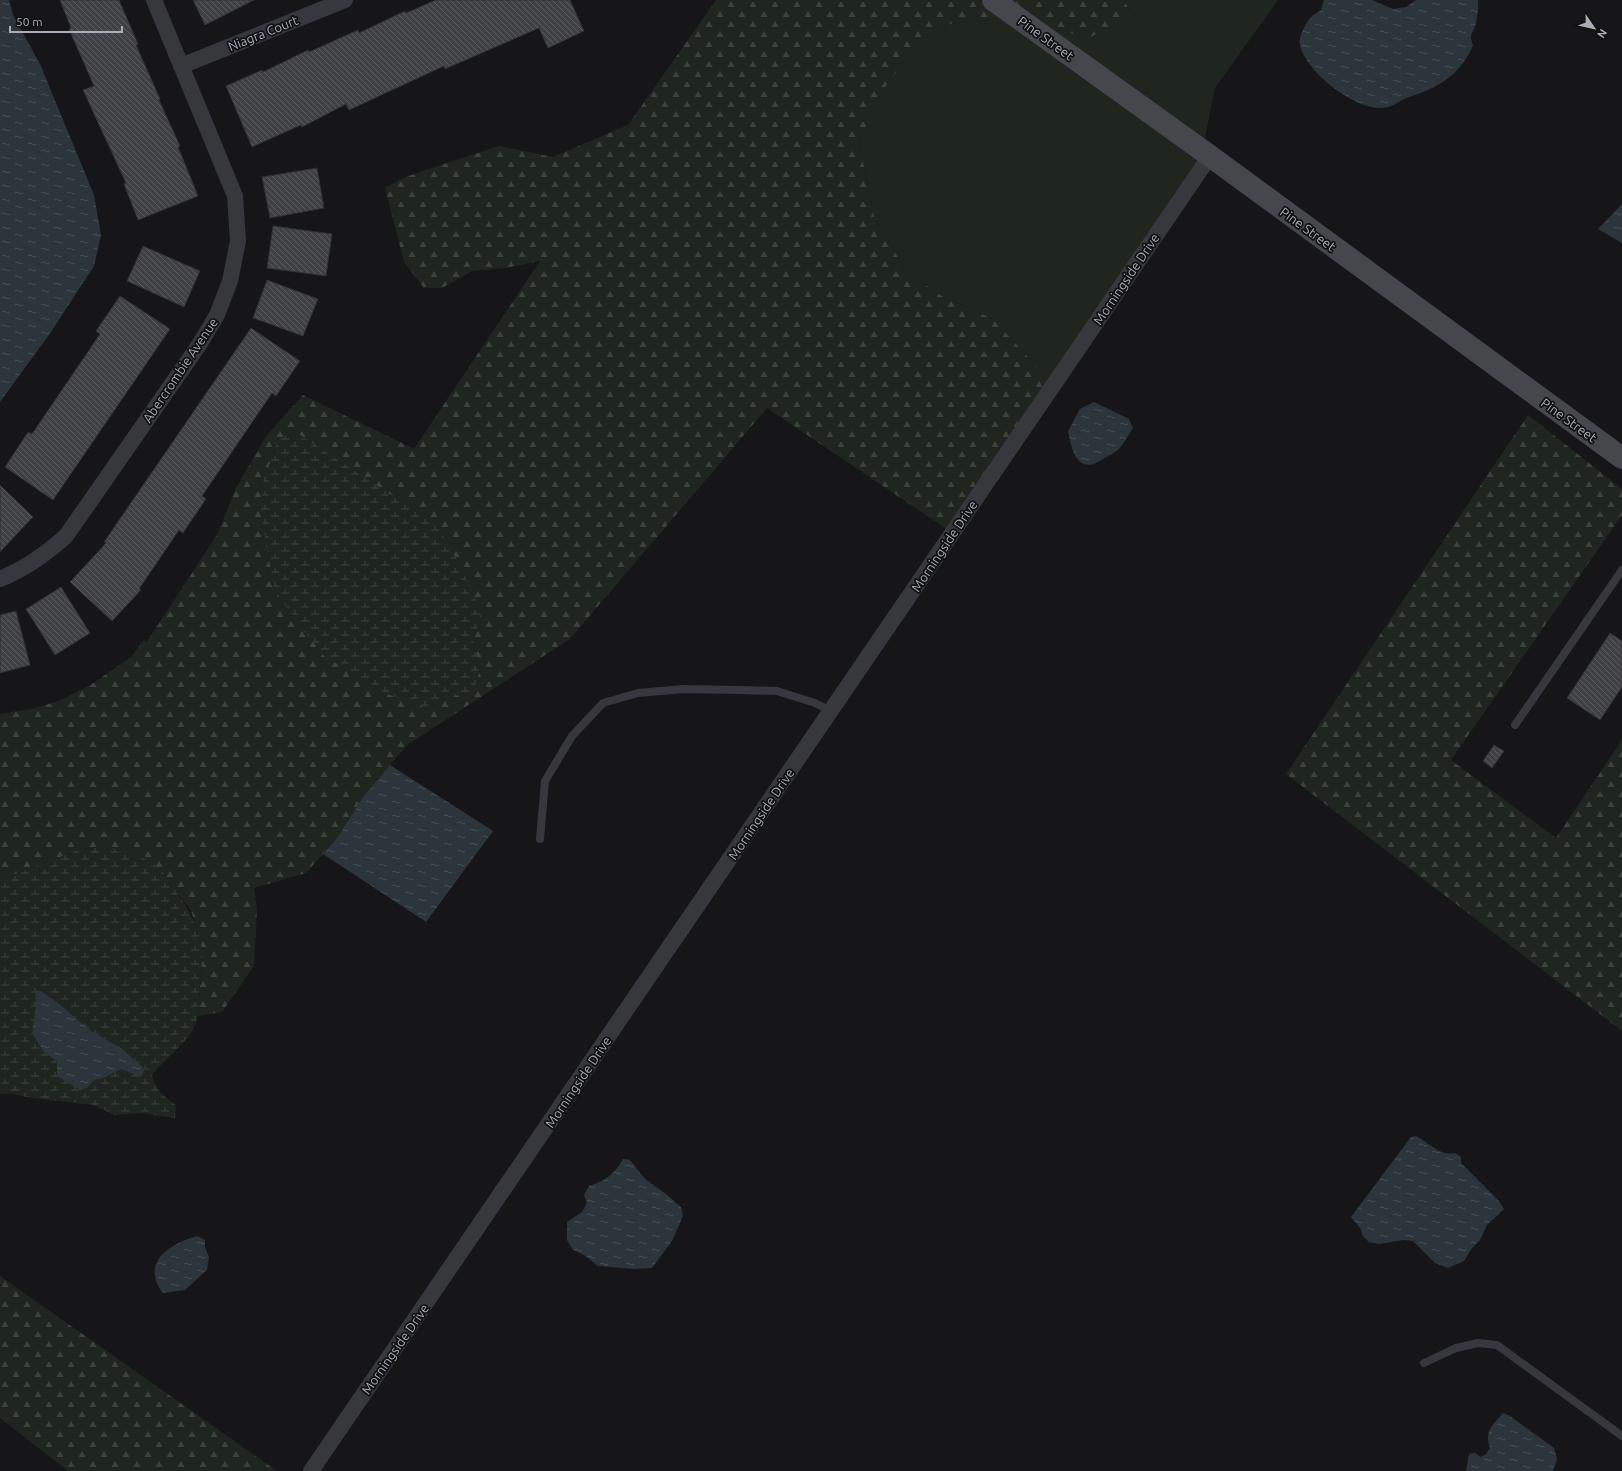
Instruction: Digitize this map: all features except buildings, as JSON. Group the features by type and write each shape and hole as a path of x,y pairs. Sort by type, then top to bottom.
{"main road":[{"name":"Pine Street","path":"993,0 1210,156 1622,458"}],"street":[{"name":"Abercrombie Avenue","path":"0,579 13,574 42,557 66,536 199,345 217,315 230,281 238,241 235,196 154,0"},
{"name":"Niagra Court","path":"181,66 345,0"},
{"name":"Morningside Drive","path":"311,1471 1210,156"}],"lane":[{"path":"1515,725 1622,570"},
{"path":"540,839 545,781 572,736 603,703 638,693 683,689 777,691 815,703 831,711"},
{"path":"1424,1363 1456,1348 1478,1343 1497,1346 1622,1436"}],"green space":[{"path":"716,0 980,0 1013,24 985,20 952,23 914,48 881,93 859,142 874,216 907,273 942,296 993,319 1052,383 951,532 767,408 570,639 407,745 363,797 337,838 306,873 254,888 257,909 254,966 222,1012 198,1016 202,952 198,932 191,911 161,870 134,854 97,848 81,849 0,880 0,714 36,708 61,700 89,686 131,657 144,640 146,643 217,535 236,488 267,435 303,395 414,449 540,261 505,268 472,271 442,288 424,288 404,262 385,188 405,177 499,146 553,157 628,125","holes":["276,449 481,620 473,641 480,671 447,698 424,707 273,453"]},
{"path":"1006,0 1124,0 1131,14 1091,37 1046,29"},
{"path":"1124,0 1278,0 1215,88 1204,143 1046,29 1131,13"},
{"path":"985,20 1013,24 1200,159 1052,383 993,319 942,296 907,273 874,216 859,142 881,93 914,48 952,23"},
{"path":"1528,415 1622,489 1622,515 1451,760 1556,838 1622,740 1622,1031 1286,774"},
{"path":"289,434 300,435 437,525 460,565 475,598 481,620 473,641 480,671 472,692 447,698 424,707 387,694 324,656 275,591 260,509 264,477 276,449 275,442"},
{"path":"81,849 114,849 139,856 154,864 164,873 171,883 188,910 197,929 201,942 202,954 197,1020 187,1038 152,1075 155,1085 161,1093 176,1105 175,1118 140,1113 115,1115 93,1105 32,1098 8,1093 0,1094 0,880","holes":["36,989 43,992 91,1031 121,1048 145,1069 140,1076 121,1069 104,1078 94,1080 87,1087 43,1051 32,1033 36,1005"]},
{"path":"0,1276 277,1471 68,1471 0,1418"}],"water":[{"path":"0,0 9,0 13,15 40,64 94,195 101,235 94,266 51,332 0,402"},
{"path":"1324,0 1372,0 1393,9 1406,7 1416,0 1478,0 1476,23 1471,35 1473,45 1464,62 1452,76 1436,86 1390,106 1379,108 1368,106 1356,102 1332,86 1311,66 1304,55 1300,45 1301,34 1309,19 1321,10"},
{"path":"1622,204 1622,243 1598,229"},
{"path":"1094,402 1129,419 1133,428 1119,449 1094,464 1088,465 1082,463 1074,454 1068,431 1080,409"},
{"path":"390,765 493,831 426,922 323,854 337,838 363,797"},
{"path":"35,989 43,992 58,1003 91,1031 121,1048 145,1069 141,1077 121,1069 104,1078 94,1080 87,1088 80,1090 57,1076 57,1062 43,1051 32,1033 36,1005"},
{"path":"1416,1136 1440,1151 1450,1154 1455,1153 1461,1157 1461,1163 1499,1201 1504,1209 1487,1225 1480,1240 1472,1248 1464,1261 1448,1268 1435,1263 1413,1241 1403,1240 1379,1244 1369,1242 1363,1236 1360,1228 1351,1217 1411,1137"},
{"path":"623,1159 630,1160 645,1179 681,1207 683,1216 672,1241 652,1268 634,1269 598,1266 584,1255 573,1250 567,1240 567,1222 582,1212 587,1203 584,1195 589,1186 600,1182 613,1173"},
{"path":"197,1236 205,1240 205,1247 209,1257 207,1270 185,1290 163,1293 157,1282 155,1273 156,1264 161,1256 168,1250 177,1244"},
{"path":"1503,1413 1510,1416 1554,1448 1557,1459 1553,1471 1466,1471 1469,1454 1475,1453 1481,1457 1486,1454 1490,1448 1488,1437 1490,1429"}]}
